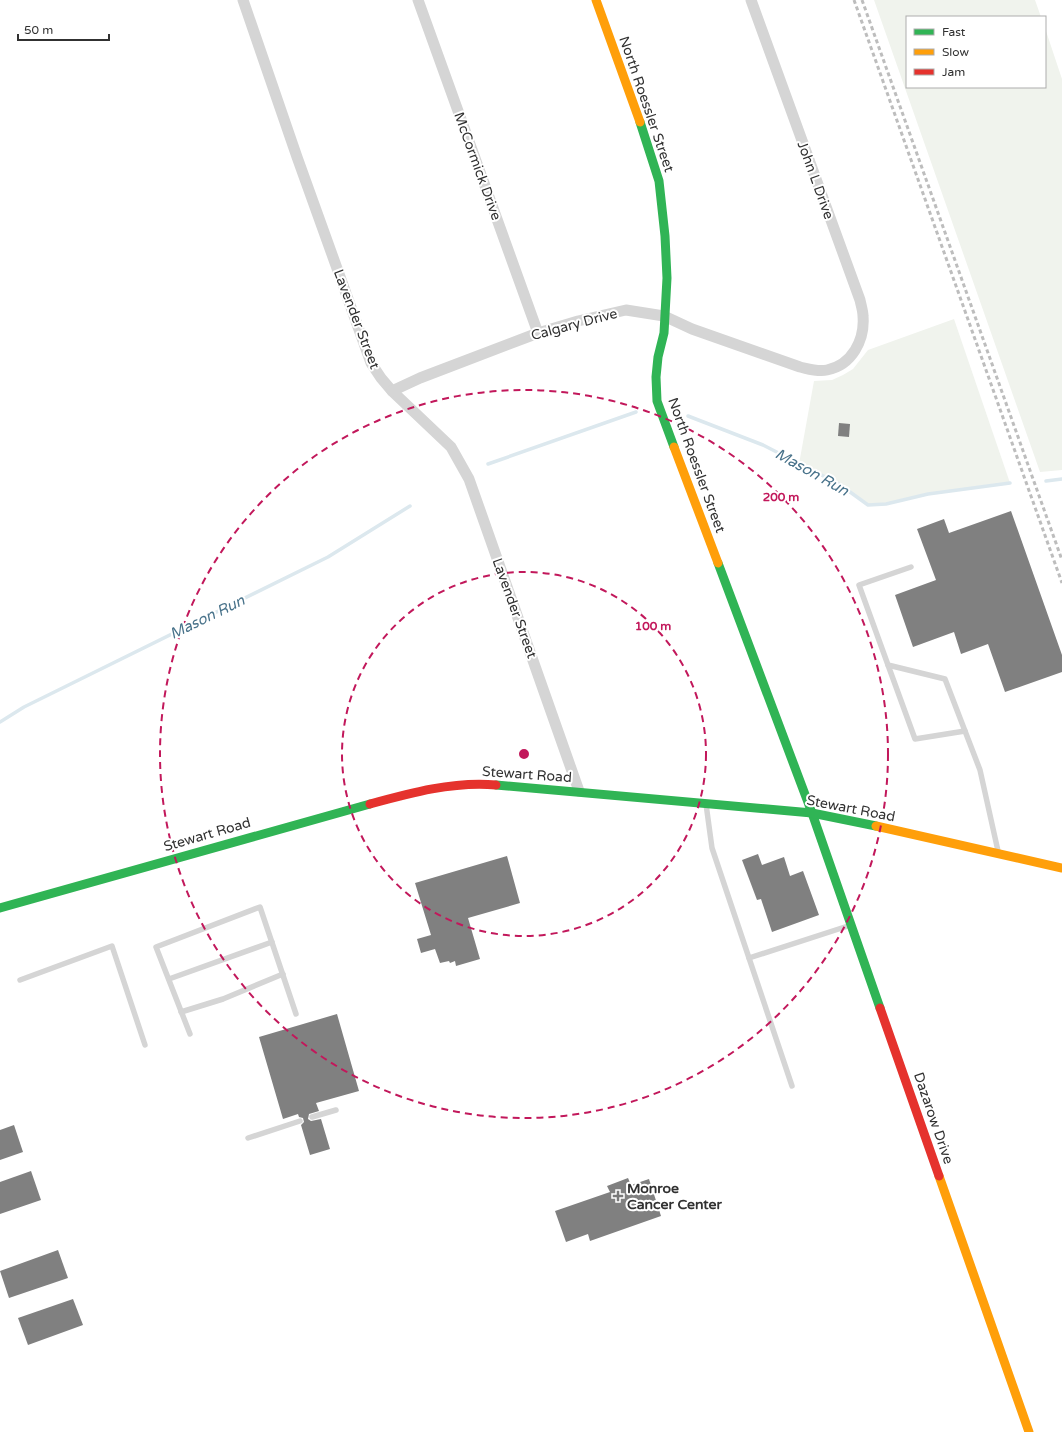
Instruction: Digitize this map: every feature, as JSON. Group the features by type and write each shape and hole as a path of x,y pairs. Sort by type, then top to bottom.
{"street":[{"name":"Lavender Street","path":"243,0 300,164 372,363 381,378 392,391 451,447 469,479 579,792"},
{"name":"McCormick Drive","path":"418,0 538,333"},
{"name":"North Roessler Street","path":"596,0 644,132 659,181 666,243 667,278 664,333 658,357 656,377 657,401 812,813"},
{"name":"John L Drive","path":"751,0 860,300 864,315 862,334 857,347 849,360"},
{"name":"Calgary Drive","path":"392,391 420,378 538,333 578,321 626,310 664,316 692,329 800,367 815,370 826,370 839,366 849,360"},
{"name":"Stewart Road","path":"0,908 405,794 434,788 486,784 812,813 859,822 1062,868"},
{"name":"Dazarow Drive","path":"812,813 1029,1432"}],"lane":[{"path":"911,567 859,585 915,739 965,730"},
{"path":"888,665 945,679 980,770 999,854"},
{"path":"706,803 712,848 792,1086"},
{"path":"190,1034 156,947 260,907 296,1014"},
{"path":"749,958 851,925"},
{"path":"168,979 272,942"},
{"path":"20,980 112,946 145,1045"},
{"path":"181,1012 224,999 283,974"},
{"path":"312,1117 336,1110"},
{"path":"248,1138 300,1121"}],"shaded area":[{"path":"874,0 1035,0 1041,16 906,16 906,88 1046,88 1046,31 1062,79 1062,470 1040,472"},
{"path":"954,319 1010,483 928,494 886,504 868,505 839,484 799,464 814,381 832,380 843,375 853,369 868,350"}],"building":[{"path":"839,423 850,424 849,437 838,436"},
{"path":"1011,511 1062,655 1062,672 1005,692 988,644 961,654 954,632 913,647 895,595 936,580 917,529 944,519 949,533"},
{"path":"758,854 762,865 784,857 790,876 803,871 819,915 772,932 761,899 757,900 742,860"},
{"path":"507,856 520,903 468,918 480,959 456,966 455,961 450,963 449,961 440,963 435,949 421,953 417,939 431,935 415,883"},
{"path":"337,1014 359,1091 316,1103 319,1111 309,1114 308,1119 311,1121 321,1119 330,1149 310,1155 301,1125 304,1122 303,1118 299,1117 298,1114 283,1119 259,1037"},
{"path":"14,1125 23,1152 0,1160 0,1130"},
{"path":"31,1171 41,1200 0,1214 0,1182"},
{"path":"628,1178 631,1185 649,1179 661,1216 590,1241 588,1234 566,1242 555,1211 610,1192 607,1186"},
{"path":"58,1250 68,1278 9,1298 0,1271"},
{"path":"73,1299 83,1325 28,1345 18,1318"}],"waterway":[{"name":"Mason Run","path":"488,464 636,412"},
{"name":"Mason Run","path":"688,416 763,445 839,484 868,505 886,504 928,494 1010,483"},
{"name":"Mason Run","path":"1046,481 1062,479"},
{"name":"Mason Run","path":"0,722 24,707 328,557 410,506"}],"railway":[{"path":"854,0 1062,583"},
{"path":"862,0 1062,560"}],"traffic: fast":[{"path":"640,122 659,181 665,236 667,278 664,333 658,357 656,377 657,401 674,447"},
{"path":"718,563 812,813 880,1008"},
{"path":"496,785 812,813 876,826"},
{"path":"0,908 370,804"}],"traffic: slow":[{"path":"596,0 640,122"},
{"path":"674,447 718,563"},
{"path":"876,826 1062,868"},
{"path":"939,1176 1029,1432"}],"traffic: jam":[{"path":"370,804 416,792 448,786 480,784 496,785"},
{"path":"880,1008 939,1176"}],"place":[{"name":"Monroe Cancer Center","path":"618,1196"}]}
